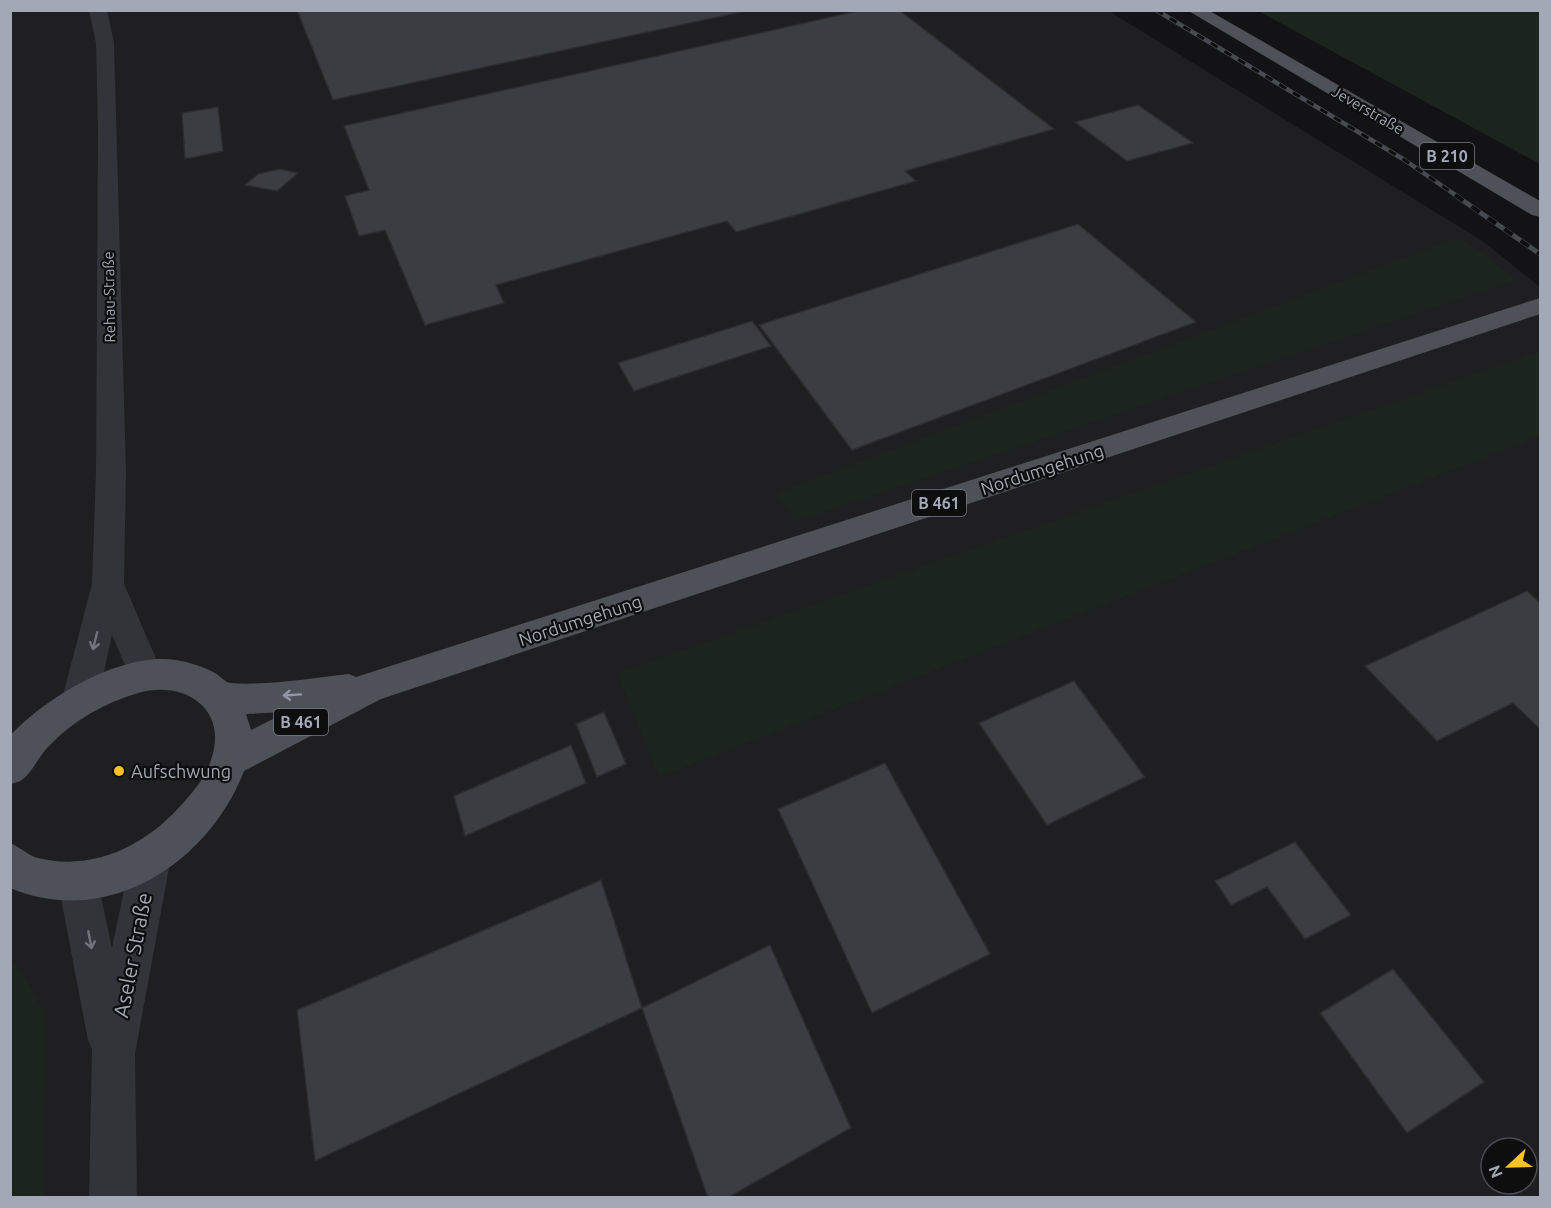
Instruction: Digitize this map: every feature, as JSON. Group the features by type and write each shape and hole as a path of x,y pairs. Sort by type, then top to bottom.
{"main road":[{"name":"Jeverstraße","path":"1194,10 1540,210"},
{"name":"Nordumgehung","path":"231,759 371,687 1540,306"},
{"path":"10,767 22,748 49,720 80,699 146,675 178,676 202,682 221,699 232,727 231,759 218,791 192,824 151,857 116,874 78,883 41,880 10,863"},
{"name":"Nordumgehung","path":"221,699 293,696 371,687"}],"street":[{"name":"Rehau-Straße","path":"80,699 108,584 111,466 108,129 105,44 98,10"},
{"name":"Rehau-Straße","path":"108,584 146,675"},
{"name":"Aseler Straße","path":"113,1197 113,1054 151,857"},
{"name":"Aseler Straße","path":"78,883 113,1054"}],"shaded area":[{"path":"10,11 1109,11 1484,242 1540,287 1540,1197 11,1197"},
{"path":"1258,11 1540,11 1540,164"},
{"path":"1456,238 1474,247 1517,280 795,522 776,493"},
{"path":"1540,351 1540,436 659,777 617,673"},
{"path":"11,961 19,967 45,1013 44,1197 11,1197"}],"building":[{"path":"297,10 750,10 333,100"},
{"path":"862,10 899,10 1054,129 905,171 916,181 736,232 727,221 496,285 504,303 425,325 385,230 359,236 345,196 369,190 344,126"},
{"path":"1138,105 1193,143 1127,161 1075,122"},
{"path":"218,107 223,151 185,159 182,113"},
{"path":"279,169 298,173 277,191 245,185 258,174"},
{"path":"1078,224 1196,322 852,450 759,325"},
{"path":"752,321 771,346 634,391 618,363"},
{"path":"1527,591 1540,603 1540,729 1513,703 1437,741 1365,666"},
{"path":"1074,681 1145,777 1047,825 979,723"},
{"path":"604,712 626,764 597,777 576,724"},
{"path":"571,745 586,783 465,836 454,796"},
{"path":"885,763 990,954 872,1013 778,809"},
{"path":"1295,842 1351,915 1305,939 1267,887 1231,905 1215,881"},
{"path":"601,880 642,1008 315,1161 297,1010"},
{"path":"770,945 851,1128 727,1198 708,1198 642,1008"},
{"path":"1393,969 1484,1082 1407,1133 1320,1013"}],"railway":[{"path":"1156,10 1403,159 1457,196"},
{"path":"1455,195 1540,254"}],"place":[{"name":"Aufschwung","path":"119,771"}]}
